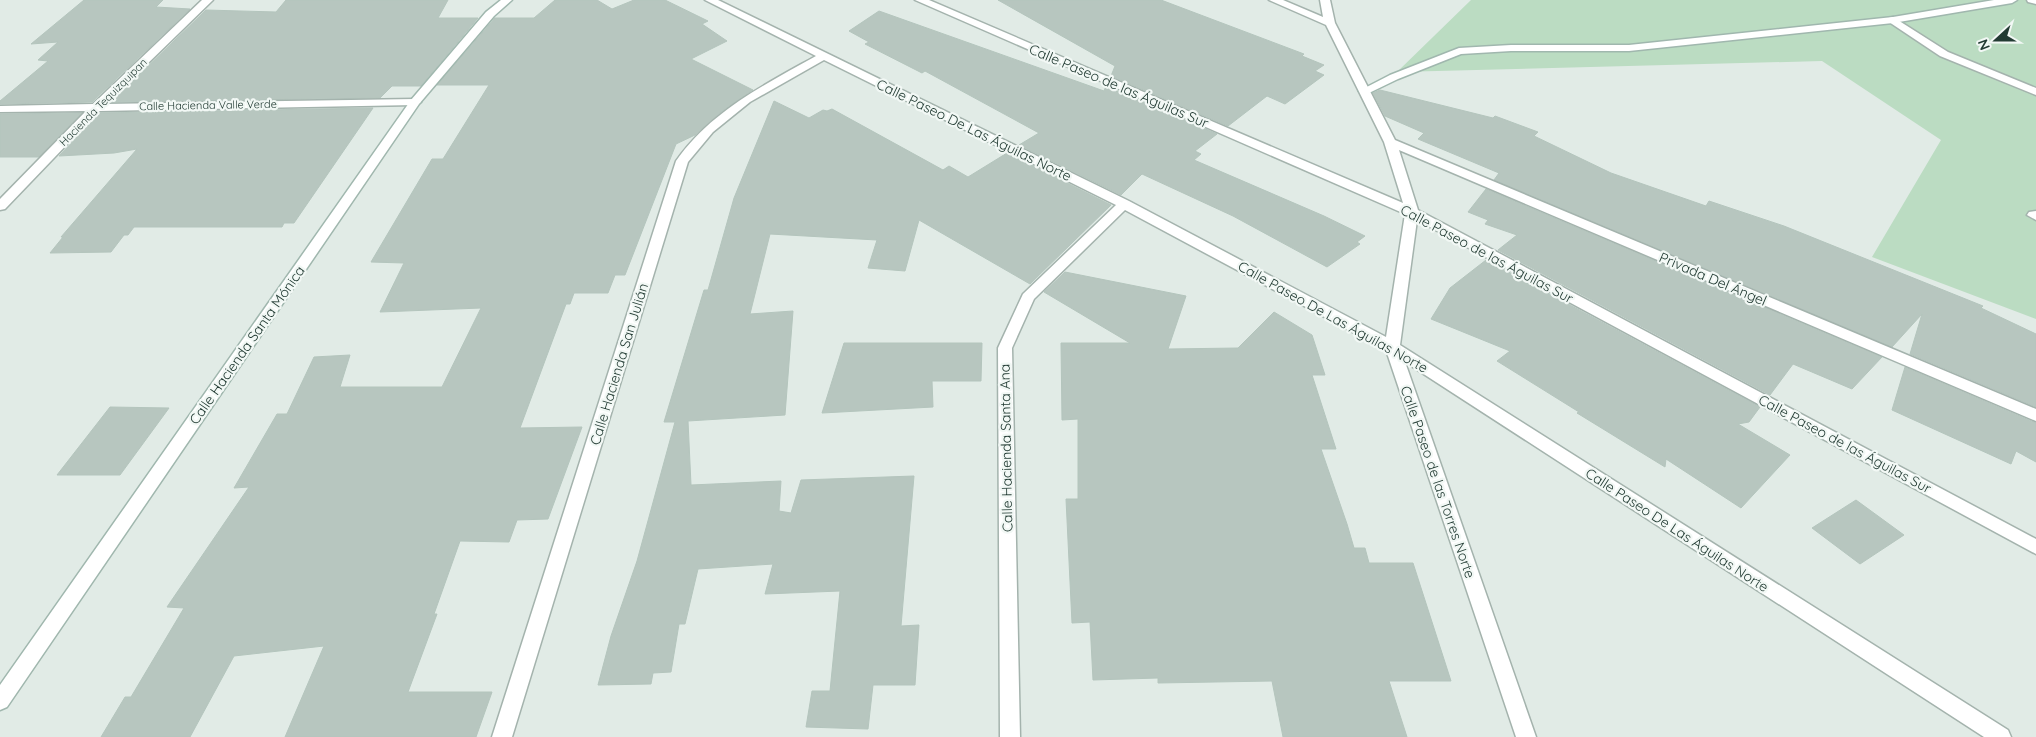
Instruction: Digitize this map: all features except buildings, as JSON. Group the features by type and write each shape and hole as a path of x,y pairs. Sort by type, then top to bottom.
{"street":[{"name":"Hacienda Tequizquipan","path":"0,206 96,107 208,0"},
{"name":"Calle Hacienda Santa Mónica","path":"0,701 415,102 490,14 507,0"},
{"name":"Calle Paseo De Las Águilas Norte","path":"710,0 1124,204 1392,347 2001,737"},
{"name":"Calle Paseo de las Águilas Sur","path":"920,0 1412,212 2036,547"},
{"path":"1274,0 1330,22"},
{"name":"Calle Paseo de las Torres Norte","path":"1325,0 1330,22 1390,142 1412,212 1392,347 1526,737"},
{"path":"1365,91 1394,77 1459,51 1512,48 1629,48 1893,20 2012,0"},
{"path":"2032,0 2036,1"},
{"path":"1893,20 1944,54 2036,92"},
{"name":"Calle Hacienda San Julián","path":"502,737 682,161 709,128 746,100 824,56"},
{"name":"Calle Hacienda Valle Verde","path":"0,109 415,102"},
{"name":"Privada Del Ángel","path":"1390,142 2036,415"},
{"name":"Calle Hacienda Santa Ana","path":"1010,737 1005,348 1028,297 1124,204"}],"green space":[{"path":"1471,0 2036,0 2036,319 1872,257 1941,140 1822,61 1397,72"}]}
